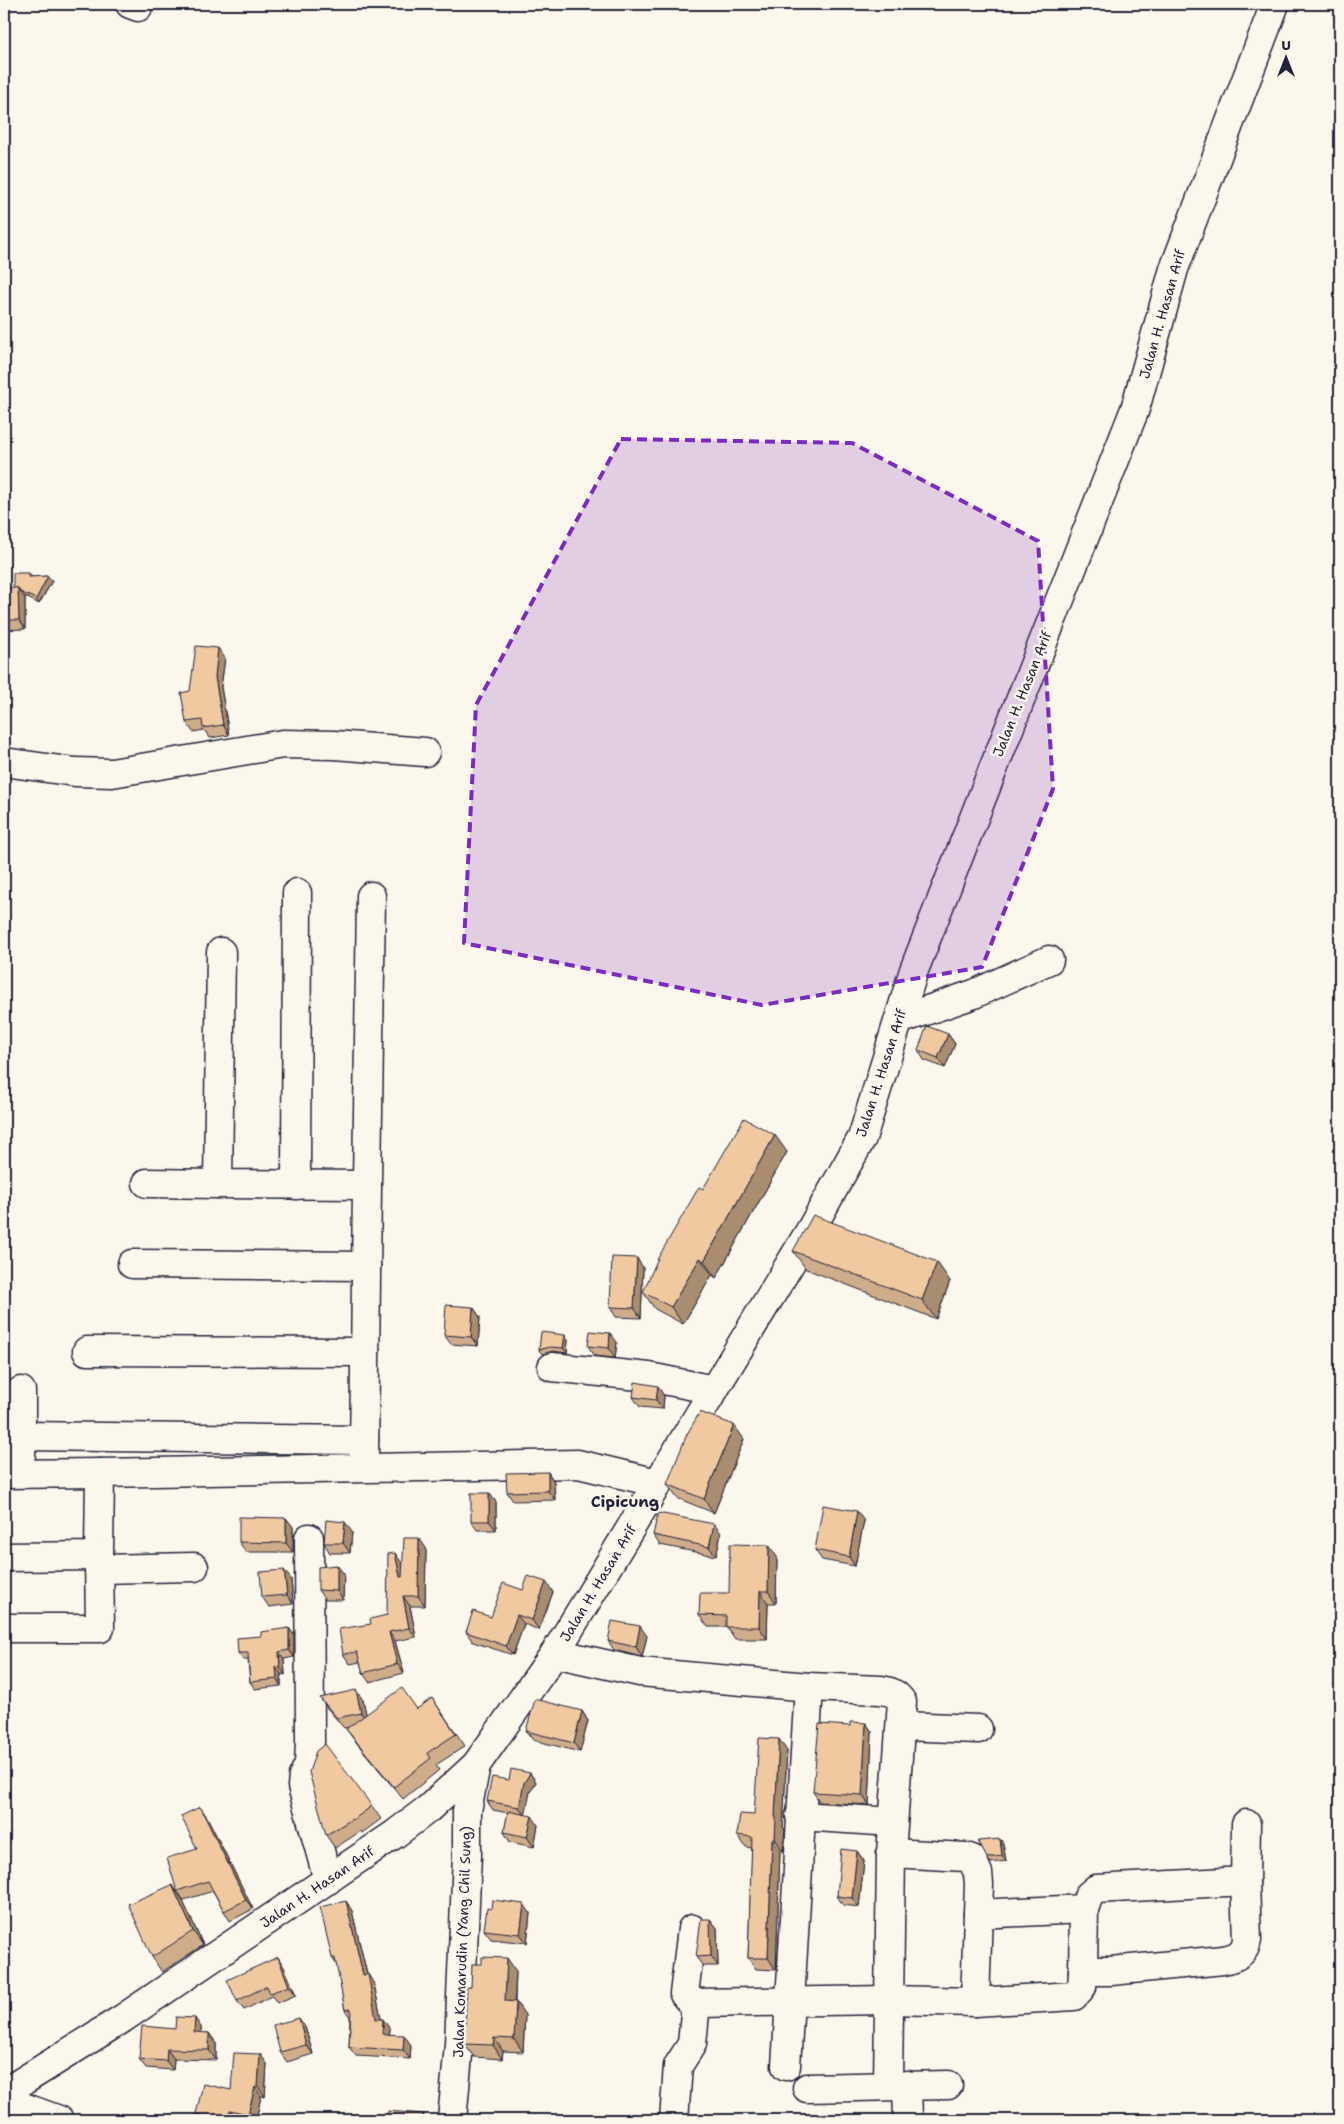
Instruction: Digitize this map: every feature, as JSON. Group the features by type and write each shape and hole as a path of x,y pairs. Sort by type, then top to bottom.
{"street":[{"path":"130,4 138,6 139,4"},
{"name":"Jalan H. Hasan Arif","path":"4,2093 122,2019 328,1880 428,1809 476,1765 555,1653 811,1229 862,1138 914,970 1135,409 1174,269 1274,4"},
{"path":"4,762 75,772 112,773 283,744 334,745 425,752"},
{"path":"296,1185 297,893"},
{"path":"364,1468 371,896"},
{"path":"218,1184 221,952"},
{"path":"899,1020 974,994 1049,960"},
{"path":"147,1183 367,1185"},
{"path":"132,1264 366,1266"},
{"path":"86,1350 365,1352"},
{"path":"552,1367 649,1377 714,1390"},
{"path":"21,1391 21,1436 12,1474 578,1464 658,1483"},
{"path":"21,1436 364,1440"},
{"path":"4,1628 100,1628 100,1473"},
{"path":"308,1538 310,1748 309,1764 303,1776 302,1786 328,1880"},
{"path":"4,1557 194,1567"},
{"path":"555,1653 640,1672 890,1692 898,1696 902,1702 891,1853 888,2000 898,2085 908,2120"},
{"path":"786,2066 809,1687"},
{"path":"901,1726 978,1729"},
{"name":"Jalan Komarudin (Yang Chil Sung)","path":"452,2120 459,2044 467,1811 476,1765"},
{"path":"800,1816 893,1822"},
{"path":"1084,1971 1112,1971 1233,1958 1246,1947 1246,1824"},
{"path":"891,1853 972,1859 978,1873 975,2002"},
{"path":"692,1929 684,1994 688,1999 696,2003 790,2000 975,2002 1074,1996 1082,1987 1084,1971 1084,1909 1089,1895 1096,1889 1245,1881"},
{"path":"978,1914 1084,1909"},
{"path":"674,2120 678,2066 692,2044 696,2003"},
{"path":"808,2088 948,2085"},
{"path":"4,2100 59,2120"}],"highlighted area":[{"path":"621,439 852,443 1038,541 1053,789 982,967 762,1005 464,943 476,705"}],"building":[{"path":"13,573 29,573 29,577 48,576 36,599 20,592 18,588 13,588"},
{"path":"4,588 18,588 19,620 4,620"},
{"path":"196,646 218,648 215,677 223,725 203,728 202,720 186,722 181,693 190,691"},
{"path":"927,1026 948,1034 938,1058 918,1050"},
{"path":"744,1118 775,1135 704,1261 700,1258 671,1307 643,1292 658,1258 699,1187 703,1189"},
{"path":"813,1215 937,1262 922,1300 793,1251"},
{"path":"612,1257 637,1258 634,1308 610,1307"},
{"path":"446,1305 473,1307 471,1337 444,1335"},
{"path":"590,1331 610,1333 609,1348 588,1346"},
{"path":"541,1332 565,1335 563,1348 550,1347 539,1350"},
{"path":"635,1382 658,1386 656,1400 633,1397"},
{"path":"700,1412 734,1425 704,1499 667,1484 687,1434"},
{"path":"548,1472 548,1491 507,1492 506,1473"},
{"path":"471,1493 489,1493 489,1521 471,1521"},
{"path":"823,1505 857,1511 849,1557 815,1550"},
{"path":"658,1513 714,1524 709,1547 653,1535"},
{"path":"239,1517 286,1518 286,1543 239,1542"},
{"path":"326,1520 345,1522 343,1543 324,1543"},
{"path":"404,1538 419,1538 418,1596 403,1596 409,1628 389,1632 397,1664 363,1673 357,1652 343,1654 339,1629 371,1624 370,1619 387,1615 388,1554 395,1553 400,1577 402,1577"},
{"path":"730,1544 769,1545 768,1591 760,1591 759,1627 726,1627 726,1616 699,1615 700,1593 729,1593"},
{"path":"337,1565 337,1591 318,1590 318,1567"},
{"path":"284,1570 287,1595 262,1597 260,1572"},
{"path":"528,1576 546,1582 532,1620 517,1615 506,1646 466,1632 473,1611 491,1617 503,1583 523,1590"},
{"path":"612,1621 640,1626 636,1647 608,1641"},
{"path":"289,1628 289,1650 279,1652 280,1668 276,1667 277,1679 250,1682 248,1653 238,1653 237,1638 261,1636 261,1632"},
{"path":"402,1688 417,1709 432,1698 456,1734 427,1753 431,1758 394,1787 346,1729"},
{"path":"356,1690 361,1713 337,1718 320,1698"},
{"path":"535,1699 582,1711 574,1743 526,1731"},
{"path":"850,1722 866,1723 862,1795 813,1792 819,1724 850,1726"},
{"path":"759,1738 779,1739 775,1839 772,1839 768,1958 748,1958 752,1837 737,1835 740,1814 754,1815"},
{"path":"325,1744 372,1806 353,1820 326,1835 309,1772 316,1751"},
{"path":"511,1769 530,1773 524,1783 519,1807 487,1801 492,1777 509,1780"},
{"path":"200,1807 246,1900 224,1911 208,1881 177,1891 167,1858 197,1849 181,1816"},
{"path":"508,1811 532,1816 527,1837 504,1832"},
{"path":"1000,1839 1002,1856 987,1858 978,1841"},
{"path":"841,1849 857,1851 852,1898 837,1896"},
{"path":"172,1885 193,1931 152,1957 128,1904"},
{"path":"492,1900 524,1904 520,1934 484,1930 487,1908 491,1909"},
{"path":"346,1901 363,1975 368,1974 376,2019 383,2019 382,2034 404,2035 403,2050 349,2047 351,2009 345,2010 335,1958 332,1958 320,1907"},
{"path":"701,1919 710,1919 711,1956 696,1957"},
{"path":"278,1957 289,1986 270,1993 267,1986 237,2001 227,1980"},
{"path":"482,1957 507,1958 505,2001 516,2002 514,2039 494,2038 493,2045 464,2044 467,1987 471,1987 472,1964 482,1964"},
{"path":"176,2017 195,2018 194,2032 209,2033 209,2050 167,2049 166,2061 139,2059 142,2026 175,2029"},
{"path":"299,2018 306,2045 280,2052 273,2025"},
{"path":"234,2053 260,2054 258,2087 255,2087 248,2114 230,2110 228,2120 226,2120 196,2114 203,2084 231,2090"},
{"path":"388,2111 423,2114 423,2120 387,2120"}],"district":[{"name":"Cipicung","path":"625,1501"}]}
